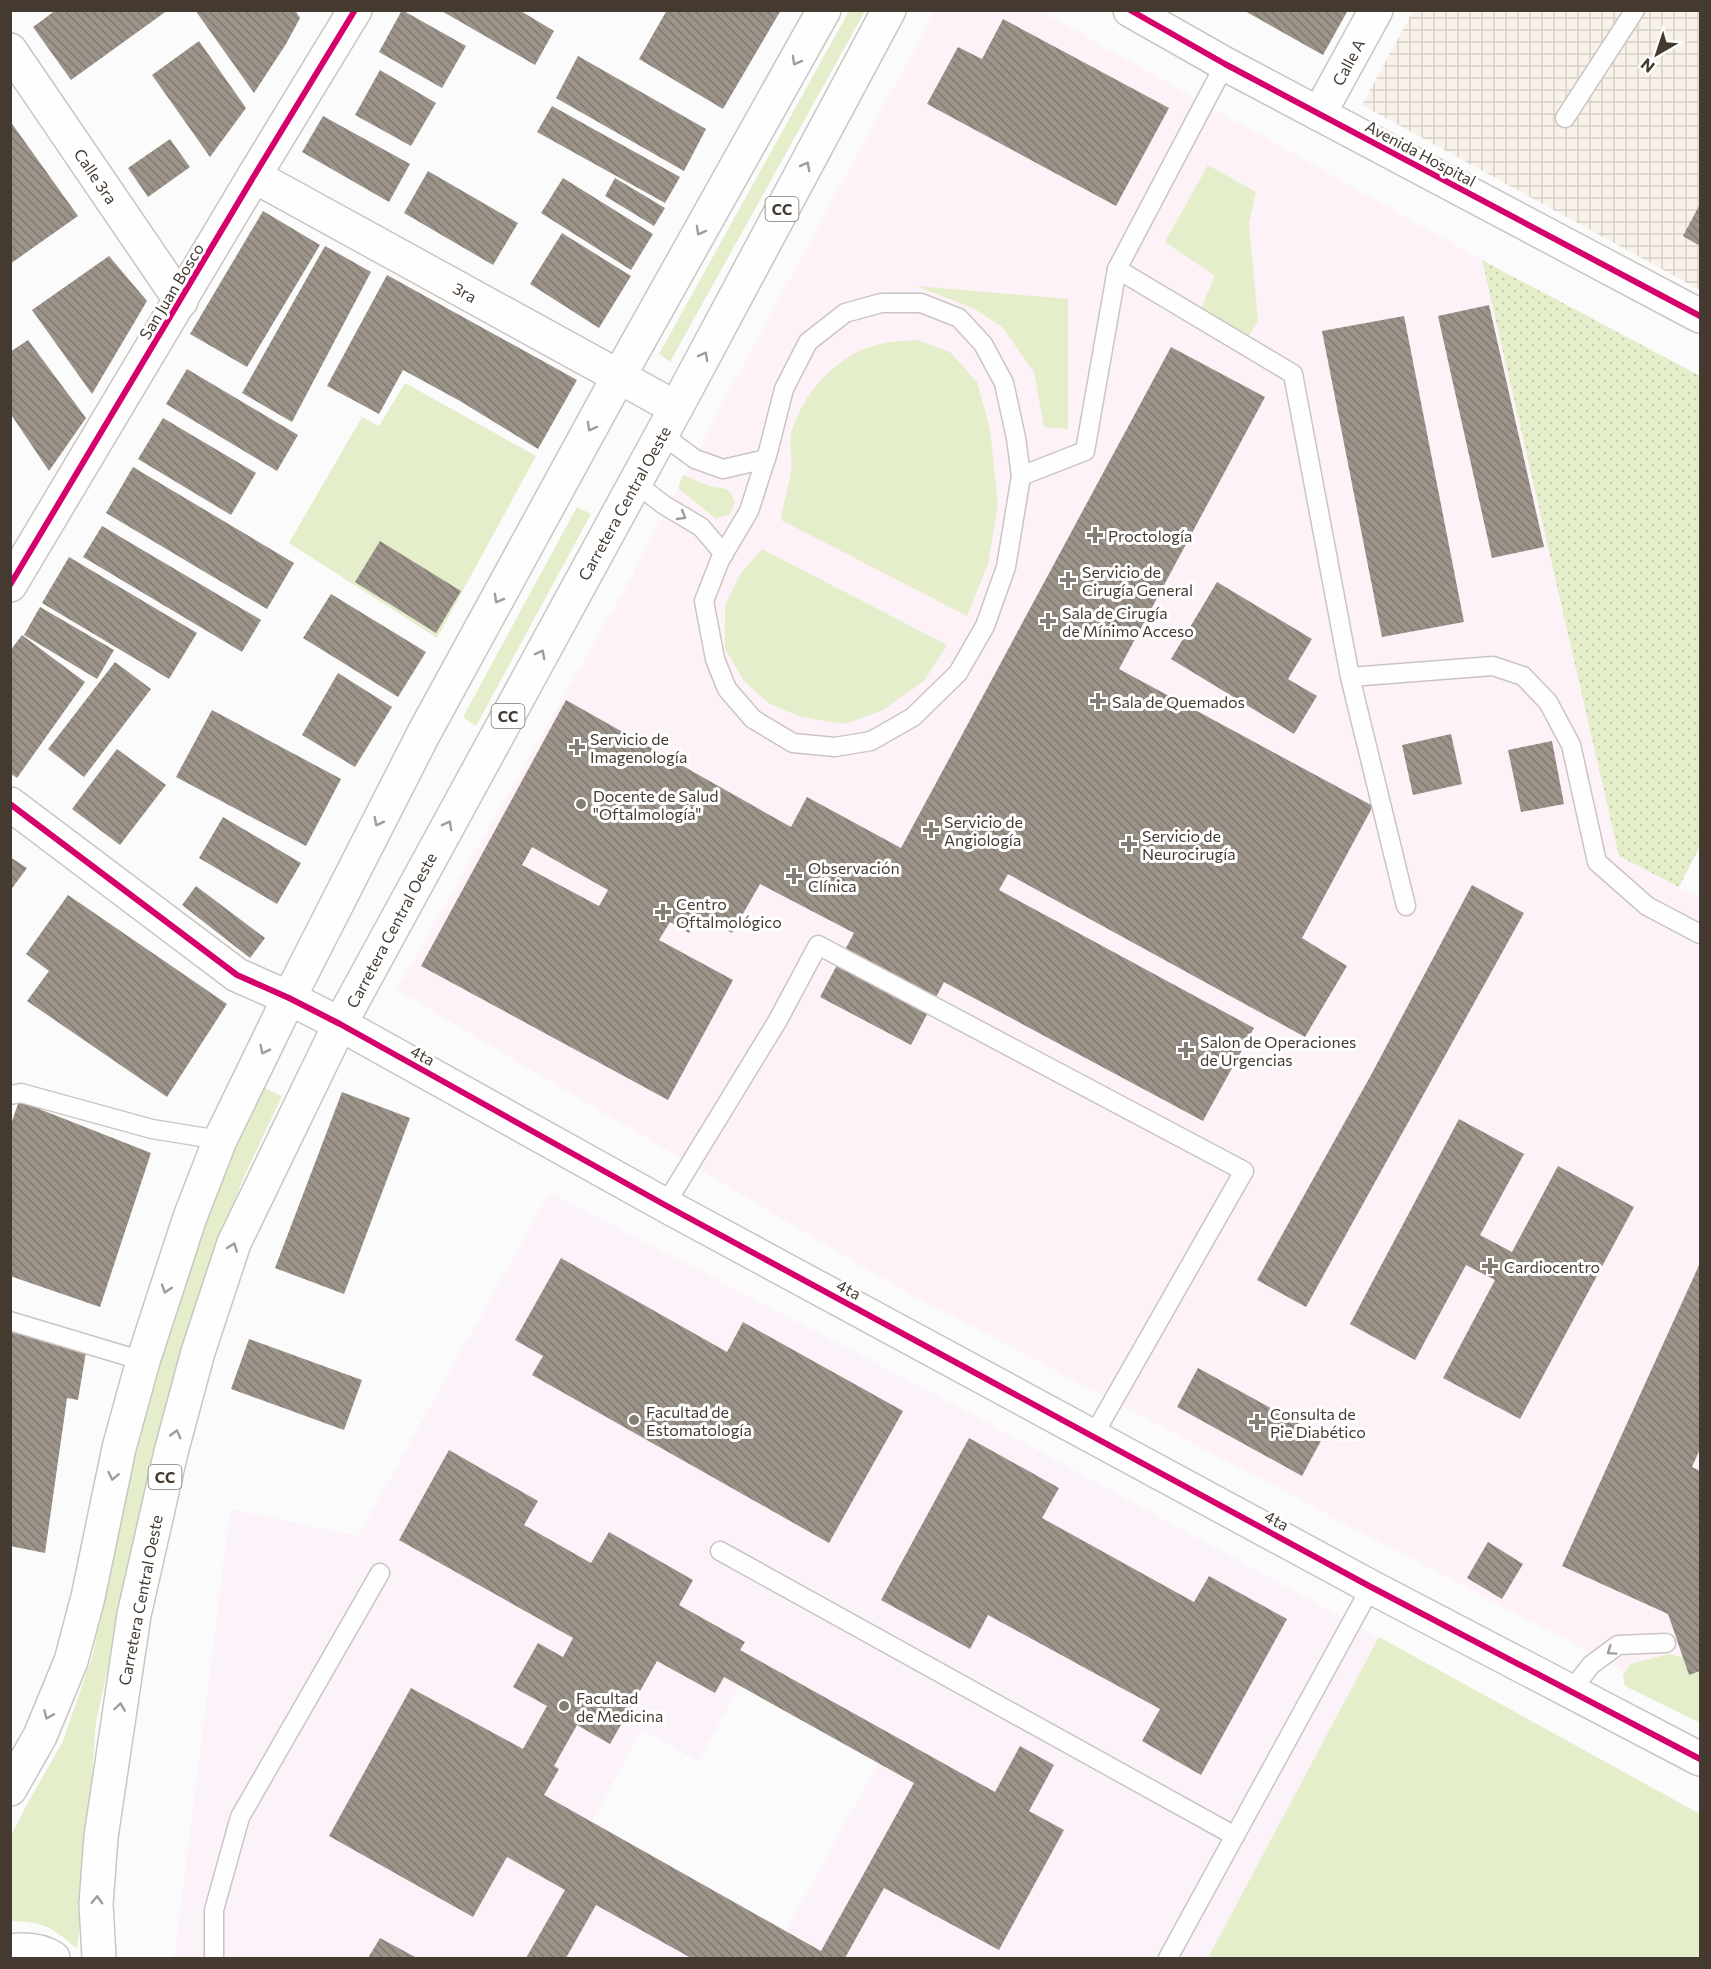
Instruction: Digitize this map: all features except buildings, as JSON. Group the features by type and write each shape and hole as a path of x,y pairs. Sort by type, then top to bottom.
{"street":[{"name":"San Juan Bosco","path":"10,585 355,10"},
{"path":"10,1789 40,1736 71,1661 88,1597 119,1448 143,1361 190,1217 220,1140 289,998 424,733 619,376 825,10"},
{"name":"Carretera Central Oeste","path":"99,1959 96,1905 103,1825 134,1616 171,1452 198,1352 234,1243 340,1024 669,421 889,10"},
{"name":"Avenida Hospital","path":"1130,10 1225,64 1701,316"},
{"name":"Calle A","path":"1319,114 1376,10"},
{"name":"Calle 3ra","path":"10,50 181,302"},
{"name":"3ra","path":"254,176 619,376 669,421"},
{"name":"4ta","path":"10,804 237,975 340,1024 665,1205 1371,1587 1701,1759"},
{"path":"10,1951 21,1949 46,1953 53,1959"}],"lane":[{"path":"1565,118 1635,10"},
{"path":"1021,476 1086,451 1117,269 1225,64"},
{"path":"1117,269 1293,374 1350,677 1406,906"},
{"path":"881,303 921,303 959,318 983,344 1004,383 1016,438 1021,476 1006,567 985,626 958,673 913,717 870,741 835,747 793,743 753,719 727,689 715,659 704,601 724,554 749,511 766,459 784,389 808,342 845,313 881,303"},
{"path":"669,421 695,459 723,469 766,459"},
{"path":"634,482 664,505 701,527 724,554"},
{"path":"1350,677 1493,666 1523,676 1548,702 1571,746 1597,862 1647,906 1701,934"},
{"path":"665,1205 778,1020 818,945 1244,1171 1093,1436"},
{"path":"10,1095 21,1093 152,1129 220,1140"},
{"path":"10,1321 143,1361"},
{"path":"720,1551 1235,1836"},
{"path":"214,1959 214,1910 240,1817 380,1573"},
{"path":"1167,1959 1371,1587"},
{"path":"1571,1691 1592,1665 1618,1645 1666,1643"}],"shaded area":[{"path":"935,11 1041,11 1482,260 1619,856 1700,898 1700,1714 1596,1656 899,1288 397,990 632,576"},
{"path":"1413,11 1700,11 1700,290 1362,105"},
{"path":"550,1192 948,1401 1700,1814 1700,1958 174,1958 230,1509 358,1536","holes":["740,1686 878,1763 786,1931 592,1821 642,1730 698,1761"]}],"green space":[{"path":"849,11 865,11 670,362 659,354"},
{"path":"1208,165 1256,192 1249,223 1258,322 1246,340 1199,313 1215,276 1165,242"},
{"path":"1482,260 1700,376 1700,846 1679,887 1619,856"},
{"path":"916,286 1068,299 1068,429 1044,427 1034,372 1002,327 973,308"},
{"path":"917,340 950,352 977,382 990,429 998,504 988,564 967,616 781,520 791,471 791,434 796,419 812,391 835,367 862,350 886,343"},
{"path":"405,383 536,456 437,638 289,543 362,417 379,426"},
{"path":"683,475 710,486 728,490 735,503 730,514 716,519 678,488"},
{"path":"577,507 591,514 476,726 463,717"},
{"path":"762,549 947,645 924,681 883,710 845,724 801,717 770,704 744,681 725,649 725,605 741,573"},
{"path":"262,1087 282,1096 243,1179 200,1291 150,1478 96,1722 77,1949 61,1935 40,1924 11,1921 10,1838 63,1741 93,1654 145,1405 182,1287 225,1174"},
{"path":"1379,1637 1700,1814 1700,1958 1208,1958"},
{"path":"1669,1654 1694,1660 1700,1664 1700,1723 1625,1686 1623,1676 1630,1664"}],"cycle path":[{"path":"10,585 355,10"},
{"path":"1130,10 1225,64 1700,316"},
{"path":"10,804 237,975 340,1024 665,1205 1371,1587 1700,1759"}],"place":[{"name":"Proctología","path":"1095,535"},
{"name":"Servicio de Cirugía General","path":"1068,580"},
{"name":"Sala de Cirugía de Mínimo Acceso","path":"1048,621"},
{"name":"Sala de Quemados","path":"1098,701"},
{"name":"Servicio de Imagenología","path":"577,747"},
{"name":"Docente de Salud \"Oftalmología\"","path":"581,804"},
{"name":"Servicio de Angiología","path":"931,830"},
{"name":"Servicio de Neurocirugía","path":"1129,844"},
{"name":"Observación Clínica","path":"794,876"},
{"name":"Centro Oftalmológico","path":"663,912"},
{"name":"Salon de Operaciones de Urgencias","path":"1186,1050"},
{"name":"Cardiocentro","path":"1490,1266"},
{"name":"Facultad de Estomatología","path":"634,1420"},
{"name":"Consulta de Pie Diabético","path":"1257,1422"},
{"name":"Facultad de Medicina","path":"564,1706"}]}
